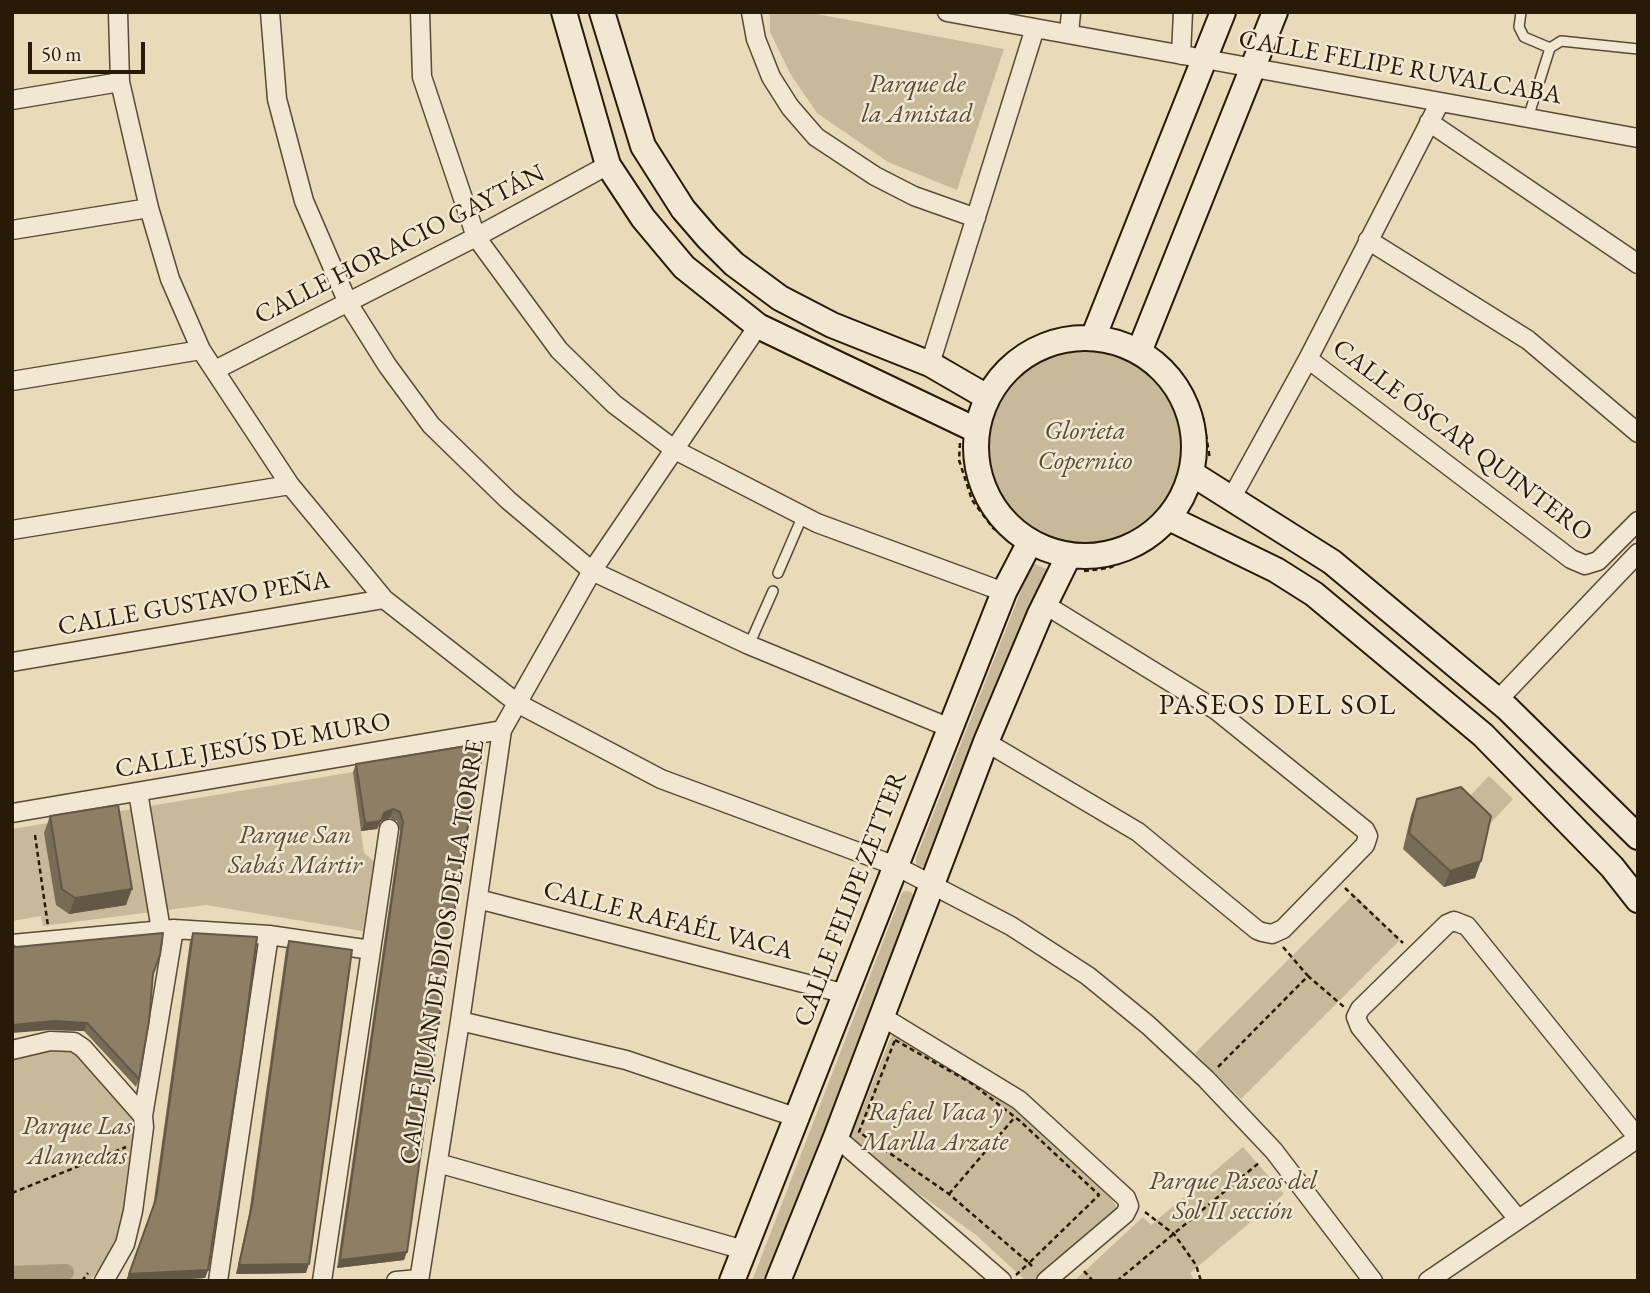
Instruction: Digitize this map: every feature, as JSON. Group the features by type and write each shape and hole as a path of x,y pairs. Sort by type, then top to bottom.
{"main road":[{"path":"564,12 608,165 643,218 684,267 758,326 968,434"},
{"path":"602,12 643,146 683,209 708,239 734,264 780,298 832,325 989,386"},
{"path":"1095,333 1223,12"},
{"path":"1140,349 1275,12"},
{"path":"1095,333 1109,341 1140,349 1173,382 1185,402 1192,423 1198,477 1184,494 1173,520 1134,545 1113,553 1066,561 1049,550 1028,546 992,506 981,482 968,434 989,386 1031,352 1051,343 1095,333"},
{"path":"1198,477 1332,562 1503,704 1638,836"},
{"path":"1173,520 1276,570 1304,587 1483,735 1612,867 1638,900"},
{"name":"CALLE FELIPE ZETTER","path":"733,1281 1004,592 1028,546"},
{"path":"781,1279 986,742 1044,604 1066,561"},
{"path":"1483,735 1503,704"}],"street":[{"path":"118,12 120,82 149,208 170,279 201,350 290,485 384,599 517,703 661,779 896,866 1010,926 1088,976 1148,1025 1206,1079 1274,1151 1373,1281"},
{"path":"270,12 277,99 301,189 348,303 387,365 431,425 508,500 592,571 749,645 950,728"},
{"path":"420,12 422,77 476,237 559,350 614,404 675,450 803,515 1004,592"},
{"path":"751,12 756,39 771,77 790,107 816,137 875,176 914,196 976,218"},
{"name":"CALLE FELIPE RUVALCABA","path":"949,12 1012,18 1035,28 1638,138"},
{"path":"1069,34 1071,12"},
{"path":"1181,55 1183,12"},
{"path":"930,364 1035,28"},
{"path":"12,100 120,82"},
{"path":"1231,499 1308,359 1440,102"},
{"path":"1429,122 1638,264"},
{"name":"CALLE HORACIO GAYTÁN","path":"215,370 476,237 608,165"},
{"path":"12,230 149,208"},
{"path":"1368,240 1528,340 1638,433"},
{"name":"CALLE JUAN DE DIOS DE LA TORRE","path":"419,1280 502,730 592,571 758,326"},
{"path":"12,381 201,350"},
{"name":"CALLE ÓSCAR QUINTERO","path":"1308,359 1572,559 1586,565"},
{"path":"12,530 290,485"},
{"path":"1595,596 1586,565 1598,561 1638,521"},
{"path":"1503,704 1595,596 1638,553"},
{"name":"CALLE GUSTAVO PEÑA","path":"12,662 384,599"},
{"path":"986,742 1138,832 1257,930 1272,934 1283,929 1365,845 1368,836 1365,830 1216,710 1044,604"},
{"name":"CALLE JESÚS DE MURO","path":"12,813 502,730"},
{"path":"97,1276 125,1244 133,1210 168,929 138,792"},
{"path":"322,1281 389,829"},
{"name":"CALLE RAFAÉL VACA","path":"478,899 846,994"},
{"path":"1428,1281 1638,1138 1467,926 1454,921 1441,927 1360,1009 1356,1017 1360,1027 1518,1219"},
{"path":"12,944 168,929 269,935 371,950"},
{"path":"218,1281 269,935"},
{"path":"881,1016 1019,1100 1126,1198 1129,1206 1125,1214 1046,1280"},
{"path":"460,1021 626,1060 798,1118"},
{"path":"12,1050 43,1042 74,1042 83,1048 143,1116"},
{"path":"836,1137 1002,1281"},
{"path":"438,1163 744,1250"},
{"path":"396,1281 419,1280"}],"lane":[{"path":"1521,12 1519,27 1524,37 1550,48"},
{"path":"1528,118 1550,48 1561,41 1638,49"},
{"path":"778,573 803,515"},
{"path":"749,645 773,591"}],"path":[{"path":"989,386 996,369 1035,341 1072,328 1095,333"},
{"path":"1140,349 1168,361 1193,393 1207,435 1210,472 1198,477"},
{"path":"968,434 959,460 972,500 993,528 1012,542 1028,546"},
{"path":"1066,561 1083,571 1109,568 1135,556 1170,533 1173,520"},
{"path":"35,835 49,929"},
{"path":"1334,879 1415,954"},
{"path":"1272,934 1308,976 1356,1017"},
{"path":"1206,1079 1308,976"},
{"path":"1011,1281 1029,1263 1099,1195 1016,1117 971,1083 895,1040 859,1132 949,1194 1029,1263 1046,1280"},
{"path":"949,1194 1016,1117"},
{"path":"12,1193 135,1143"},
{"path":"1117,1281 1274,1151"},
{"path":"1129,1206 1148,1213 1174,1234 1196,1265 1201,1281"},
{"path":"82,1281 97,1276"}],"green space":[{"name":"Parque de la Amistad","path":"770,12 806,12 1004,49 957,190 888,162 817,113 791,75 770,32"},
{"name":"Glorieta Copernico","path":"1085,351 1104,352 1122,358 1153,379 1174,410 1180,428 1180,466 1174,484 1153,515 1122,536 1104,542 1085,543 1066,542 1048,536 1017,515 996,484 990,466 989,447 990,428 996,410 1017,379 1048,358 1066,352"},
{"path":"1032,563 1047,569 930,864 926,868 920,867 916,864 916,858"},
{"name":"Parque San Sabás Mártir","path":"353,772 364,853 375,862 363,931 206,905 43,926 41,916 12,921 12,829"},
{"path":"1489,776 1513,799 1486,828 1462,804"},
{"path":"911,892 916,899 768,1281 752,1281 902,893"},
{"path":"1354,894 1400,940 1241,1099 1195,1053"},
{"name":"Rafael Vaca y Marlla Arzate","path":"893,1032 969,1075 1040,1129 1111,1198 1117,1208 1037,1281 1026,1281 976,1235 850,1144"},
{"name":"Parque Las Alamedas","path":"67,1043 142,1117 132,1208 110,1257 89,1281 12,1281 12,1055"},
{"name":"Parque Paseos del Sol II sección","path":"1243,1147 1284,1194 1190,1273 1195,1281 1074,1281 1143,1217 1151,1225"}],"building":[{"path":"485,743 462,855 407,1252 340,1260 403,822 400,812 393,809 384,813 381,821 365,823 356,764"},
{"path":"1461,787 1491,816 1481,861 1450,871 1409,833 1417,799"},
{"path":"118,805 132,889 75,898 62,889 50,816"},
{"path":"163,933 160,955 153,974 149,1021 139,1079 87,1023 54,1021 12,1025 12,945 16,947"},
{"path":"193,933 257,937 208,1270 129,1274 156,1199"},
{"path":"289,941 352,950 309,1264 239,1265 252,1205"}],"waterway":[{"path":"12,1274 66,1272"}],"district":[{"name":"PASEOS DEL SOL","path":"1278,706"}]}
